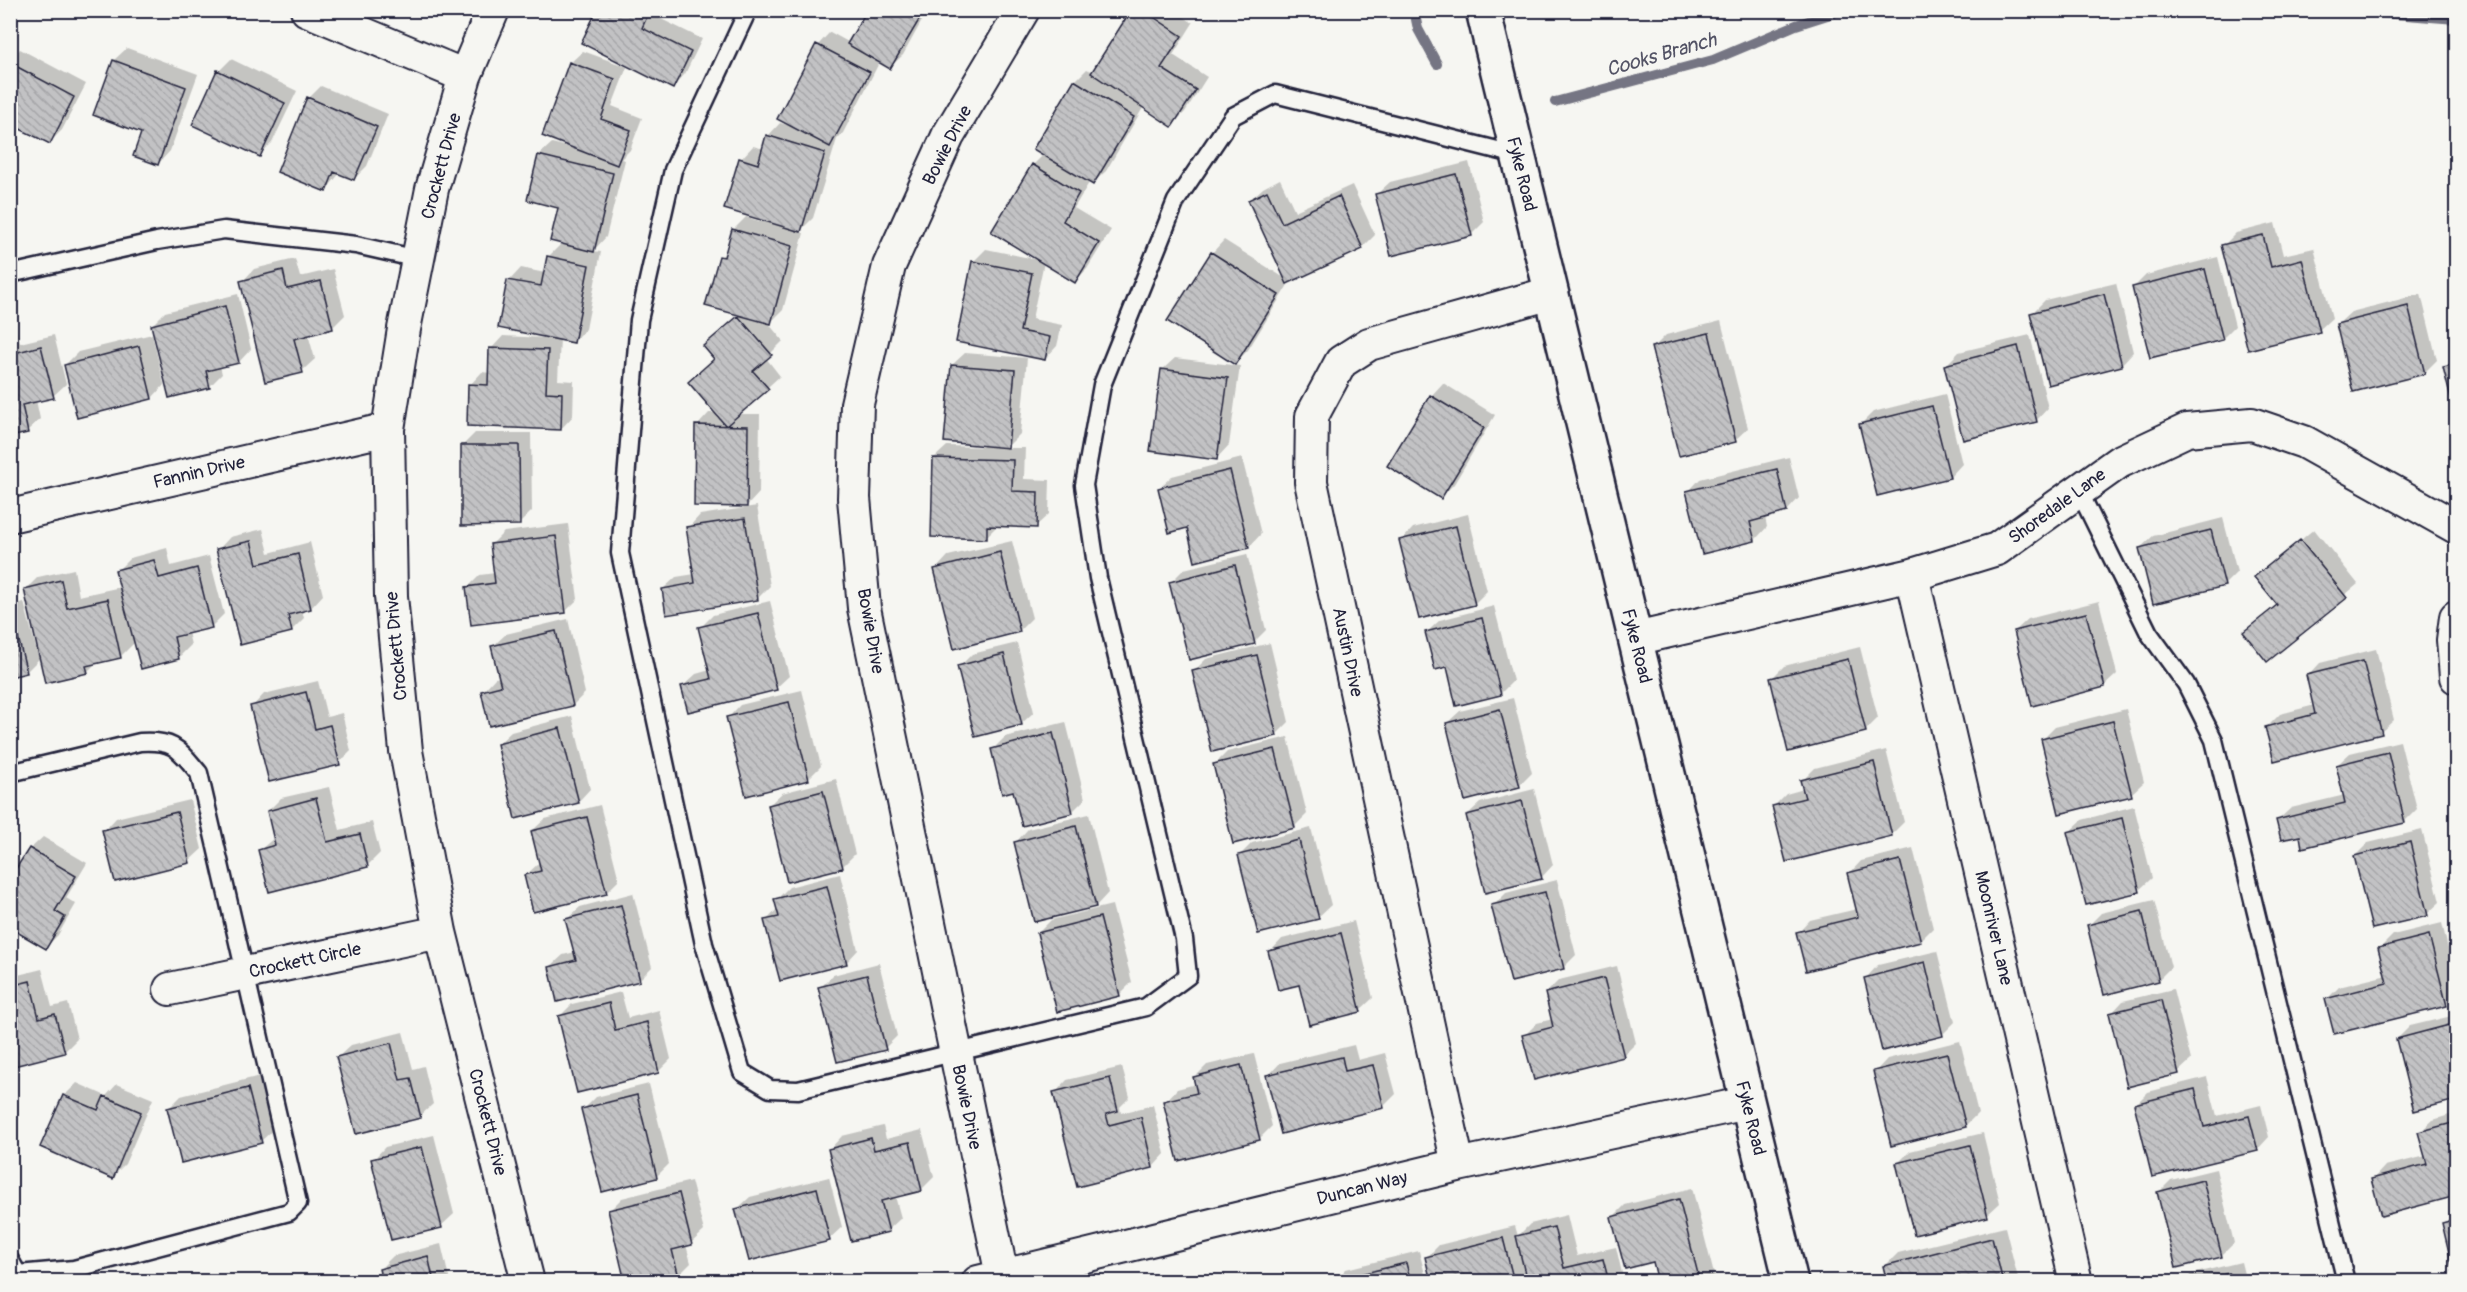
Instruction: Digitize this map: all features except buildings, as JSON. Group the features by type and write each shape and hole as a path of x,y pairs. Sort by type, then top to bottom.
{"street":[{"path":"307,10 465,76"},
{"name":"Crockett Drive","path":"493,10 465,76 432,189 404,329 388,429 390,596 406,751 440,932 528,1281"},
{"name":"Bowie Drive","path":"990,1279 956,1051 864,608 854,498 857,404 889,266 948,136 1023,10"},
{"name":"Fyke Road","path":"1483,10 1791,1281"},
{"name":"Austin Drive","path":"1458,1165 1311,482 1312,416 1341,362 1369,344 1408,331 1551,293"},
{"name":"Shoredale Lane","path":"1635,639 1912,575 1997,549 2119,462 2187,429 2252,424 2304,442 2457,527"},
{"name":"Fannin Drive","path":"10,516 388,429"},
{"name":"Moonriver Lane","path":"1912,575 2076,1281"},
{"path":"2457,617 2453,640 2457,677"},
{"name":"Crockett Circle","path":"170,989 440,932"},
{"name":"Duncan Way","path":"990,1279 1458,1165 1747,1103"}],"lane":[{"path":"748,10 673,170 639,320 620,553 704,944 742,1072 770,1089 798,1090 1146,1007 1188,976 1184,939 1098,578 1084,485 1102,385 1176,201 1233,116 1275,93 1517,155"},
{"path":"10,274 158,241 224,230 356,245 418,259"},
{"path":"2079,491 2149,633 2186,684 2214,740 2346,1281"},
{"path":"10,773 140,742 162,740 180,750 199,773 243,973 298,1203 289,1212 74,1269 18,1274 10,1260"}],"waterway":[{"name":"Cooks Branch","path":"1414,10 1418,29 1437,64"},
{"name":"Cooks Branch","path":"1555,102 1713,60 1796,25 1843,10"},
{"name":"Cooks Branch","path":"2344,10 2456,19"}]}
